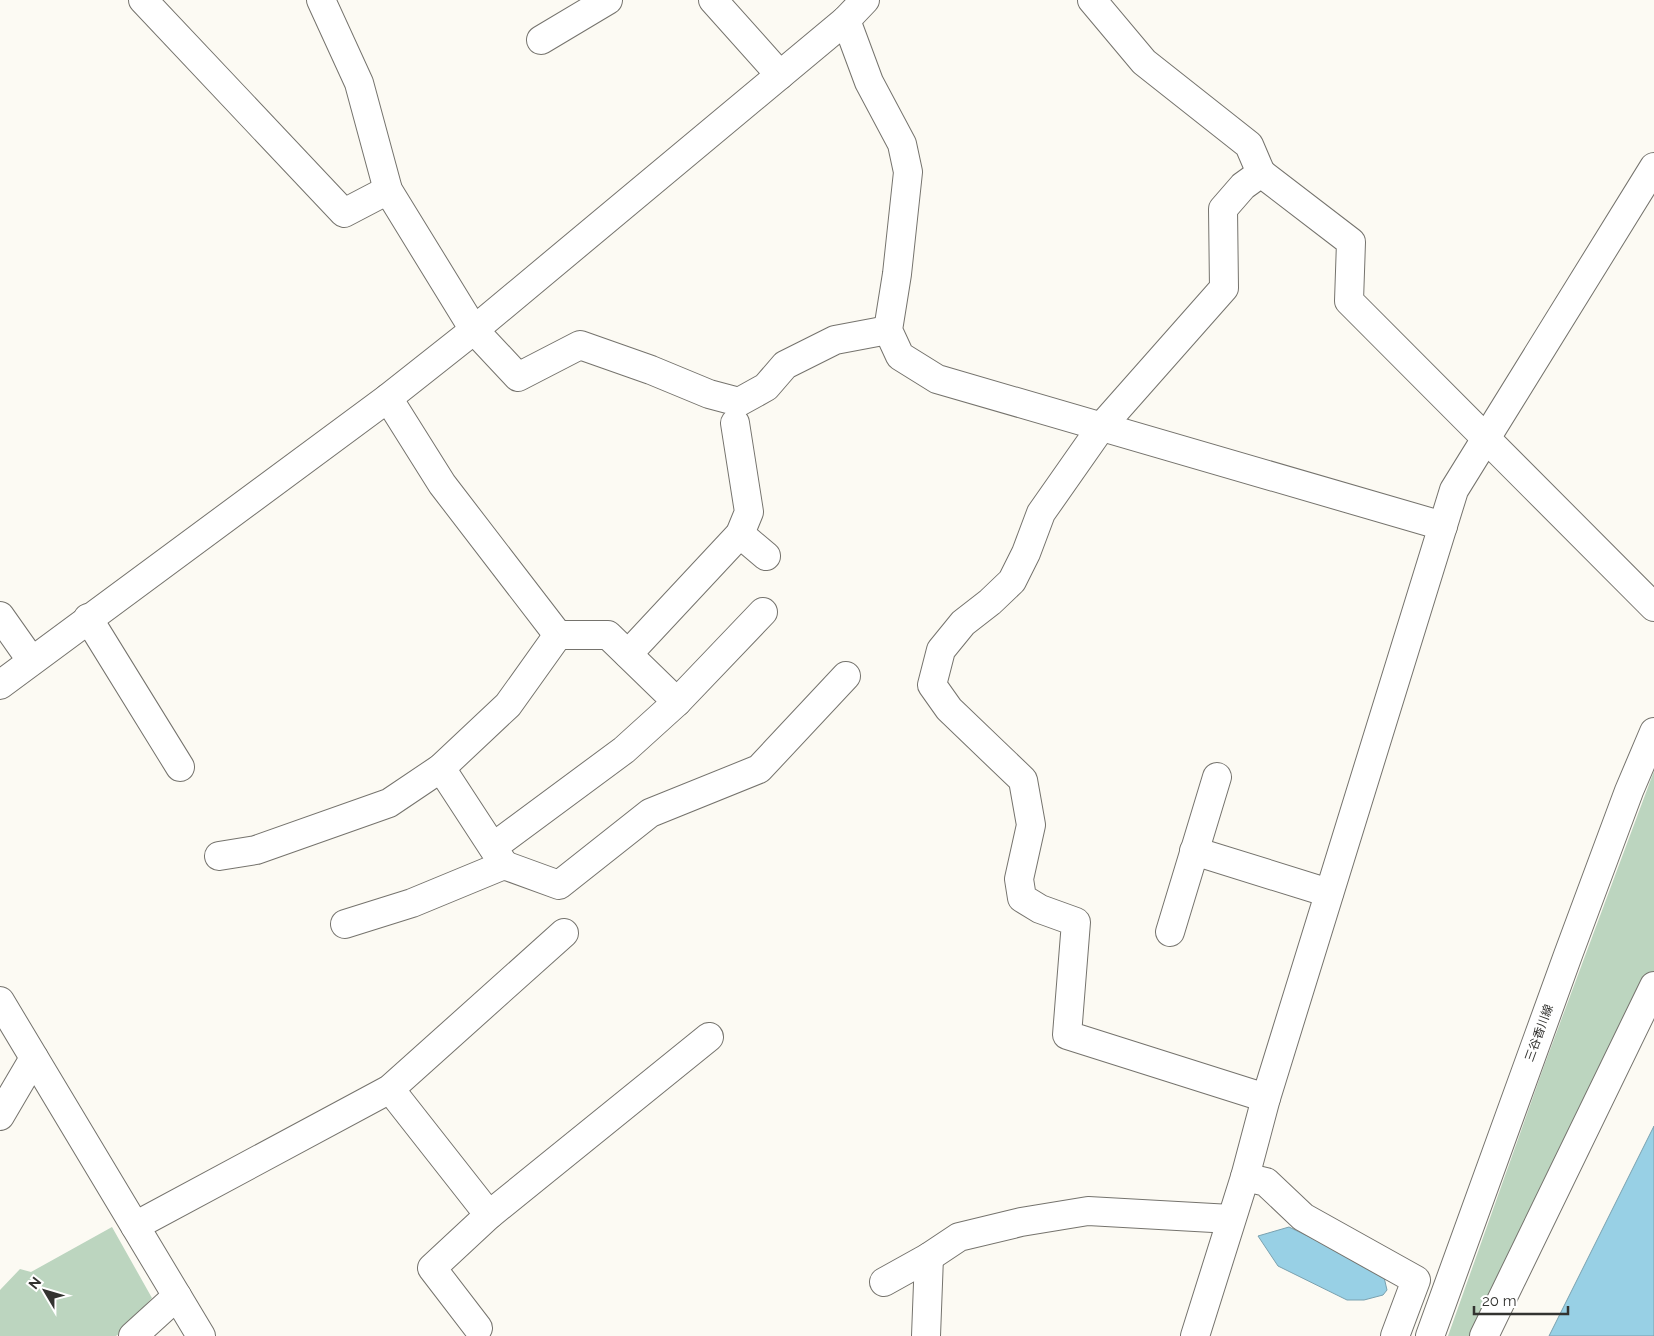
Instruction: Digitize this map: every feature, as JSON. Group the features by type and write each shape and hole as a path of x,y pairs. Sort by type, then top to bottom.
{"street":[{"path":"143,0 344,213 388,190"},
{"path":"321,0 359,83 388,190 474,330 518,377 580,345 651,370 709,394 739,402 766,387 785,365 835,340 888,330"},
{"path":"541,40 608,0"},
{"path":"713,0 780,75"},
{"path":"0,684 388,398 474,330 846,20 865,0"},
{"path":"1092,0 1144,62 1249,145 1261,173 1352,242 1349,301 1654,607"},
{"path":"846,20 869,82 902,144 908,172 897,274 888,330 900,356 937,379 1443,526"},
{"path":"1195,1336 1245,1176 1266,1098 1329,892 1454,490 1654,167"},
{"path":"1261,173 1243,186 1224,210 1224,288 1102,426 1041,513 1026,553 1012,581 990,602 963,623 941,650 932,685 948,709 1023,780 1031,824 1019,879 1022,898 1040,909 1076,922 1067,1035 1266,1098"},
{"path":"388,398 442,484 558,635"},
{"path":"628,654 740,534 750,512 735,423"},
{"path":"740,534 766,556"},
{"path":"345,924 412,903 498,856 624,750 677,702 763,612"},
{"path":"0,616 31,660"},
{"path":"88,618 180,767"},
{"path":"558,635 608,635 677,702"},
{"path":"219,856 256,850 389,803 441,768 508,705 558,635"},
{"path":"441,768 498,856 559,884 650,813 759,769 846,676"},
{"name":"三谷香川線","path":"1430,1336 1571,946 1629,791 1654,732"},
{"path":"1170,932 1217,777"},
{"path":"1194,851 1329,892"},
{"path":"135,1226 390,1089 564,933"},
{"path":"1484,1336 1654,986"},
{"path":"0,1001 201,1336"},
{"path":"478,1328 432,1268 489,1215 709,1037"},
{"path":"0,1116 34,1058"},
{"path":"390,1089 489,1215"},
{"path":"1245,1176 1266,1182 1303,1217 1416,1280 1395,1336"},
{"path":"884,1282 929,1257 959,1237 1021,1222 1088,1211 1232,1219"},
{"path":"926,1336 929,1257"},
{"path":"133,1336 177,1296"}],"green space":[{"path":"1654,771 1654,976 1471,1336 1448,1336 1544,1066"},
{"path":"112,1227 152,1298 119,1334 116,1336 0,1336 0,1290 20,1269 31,1272"}],"water":[{"path":"1654,1126 1654,1336 1549,1336"},
{"path":"1289,1227 1383,1273 1387,1290 1383,1295 1364,1300 1347,1300 1278,1266 1258,1236"}]}
